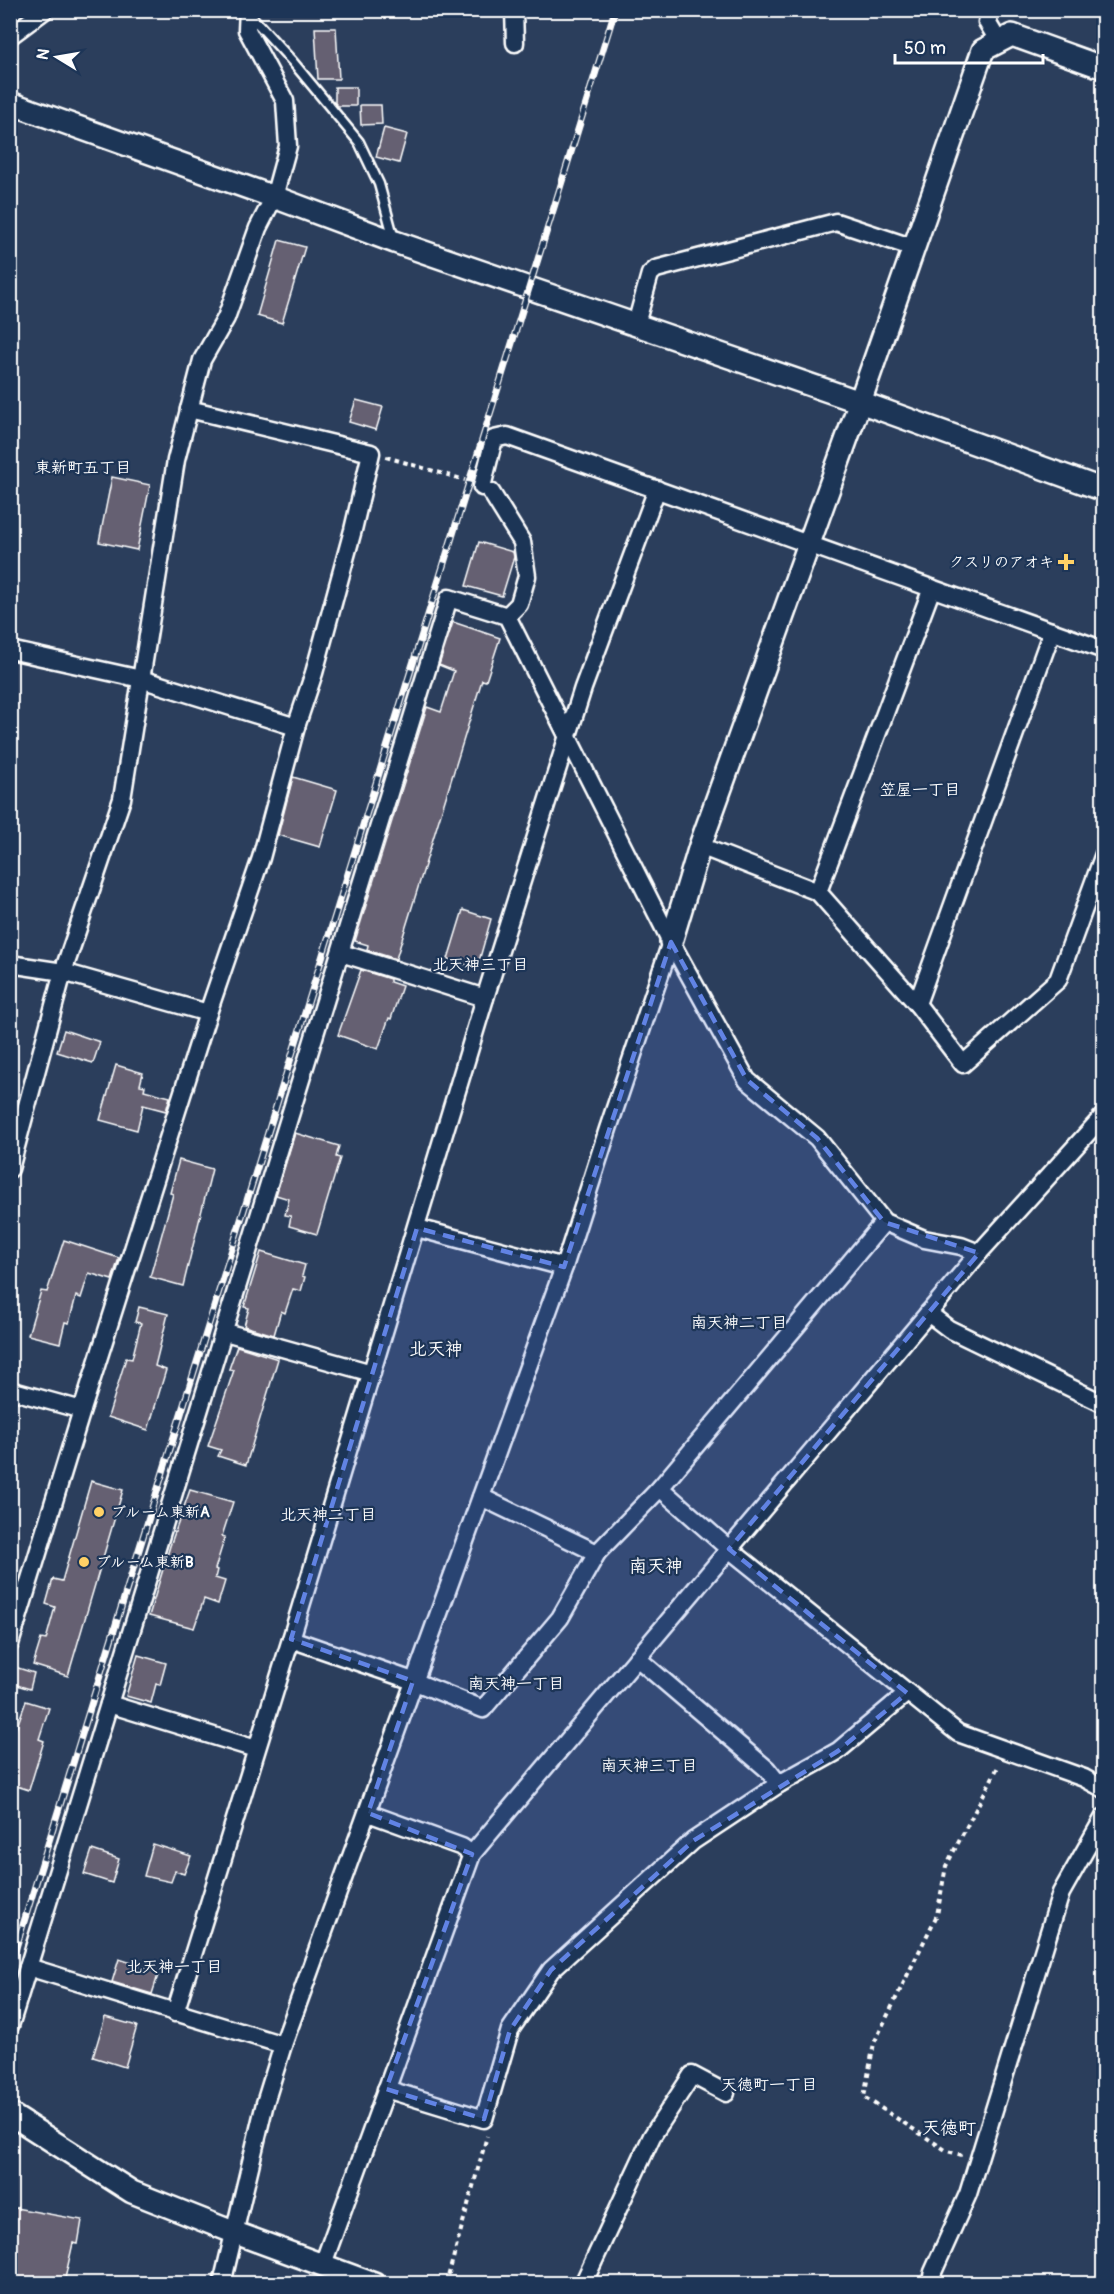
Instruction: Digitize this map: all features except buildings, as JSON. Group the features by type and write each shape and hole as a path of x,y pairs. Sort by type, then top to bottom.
{"street":[{"path":"10,36 45,10"},
{"path":"514,10 515,43"},
{"path":"991,10 987,22 999,42"},
{"path":"10,1169 63,972 122,799 176,460 202,360 226,318 258,228 274,197 288,146 285,101 247,30 246,11"},
{"path":"222,2283 265,2103 283,2045 564,1267 671,942 700,846 860,402 983,50 1012,35 1104,68"},
{"path":"10,103 395,242 860,402 1104,490"},
{"path":"636,324 650,274 656,269 836,222 914,248"},
{"path":"10,1644 208,1013 261,858 353,530 371,453 189,409"},
{"path":"507,616 519,604 527,576 522,542 487,490 494,439 507,436 1104,650"},
{"path":"175,2013 417,1228 485,998 583,688 657,489"},
{"path":"818,892 932,588"},
{"path":"10,2026 449,598 507,616 671,942 747,1080 818,1138 884,1222 924,1239 961,1246 979,1253"},
{"path":"917,1004 1052,632"},
{"path":"10,650 141,679 296,727"},
{"path":"700,846 818,892 917,1004 963,1064 1058,980 1097,894 1104,854"},
{"path":"341,953 485,998"},
{"path":"10,964 63,972 208,1013"},
{"path":"323,2264 472,1854 979,1253 1104,1115"},
{"path":"291,1639 413,1681 483,1709 560,1618 597,1554 660,1488 884,1222"},
{"path":"417,1228 564,1267"},
{"path":"928,1313 950,1329 1104,1404"},
{"path":"225,1332 372,1373"},
{"path":"10,1390 82,1410"},
{"path":"660,1488 729,1549 958,1733 1084,1778 1104,1789"},
{"path":"480,1497 597,1554"},
{"path":"637,1658 767,1769 779,1784"},
{"path":"386,2089 484,2119 510,2030 551,1970 693,1841 779,1784 838,1751 907,1693"},
{"path":"109,1704 256,1749"},
{"path":"368,1812 462,1847 472,1854"},
{"path":"930,2283 968,2194 1061,1893 1104,1817"},
{"path":"28,1967 283,2045"},
{"path":"583,2283 652,2136 692,2075 726,2093"},
{"path":"10,2114 132,2192 233,2232 374,2283"}],"lane":[{"path":"246,11 292,61 359,142 379,184 395,242"}],"path":[{"path":"371,453 470,481 487,490"},
{"path":"977,2160 947,2151 864,2097 874,2043 937,1915 946,1866 1007,1750"},
{"path":"446,2283 490,2128 484,2119"}],"highlighted area":[{"path":"671,942 747,1080 817,1138 884,1222 979,1253 729,1549 907,1693 838,1751 693,1841 551,1970 510,2030 484,2119 386,2089 472,1854 368,1813 413,1681 291,1639 417,1228 564,1267"}],"railway":[{"path":"10,1967 615,10"}],"place":[{"name":"クスリのアオキ","path":"1066,562"},
{"name":"ブルーム東新A","path":"99,1512"},
{"name":"ブルーム東新B","path":"84,1562"}],"district":[{"name":"東新町五丁目","path":"83,467"},
{"name":"笠屋一丁目","path":"920,789"},
{"name":"北天神三丁目","path":"480,964"},
{"name":"南天神二丁目","path":"739,1322"},
{"name":"北天神","path":"436,1349"},
{"name":"北天神二丁目","path":"328,1514"},
{"name":"南天神","path":"656,1566"},
{"name":"南天神一丁目","path":"516,1683"},
{"name":"南天神三丁目","path":"649,1765"},
{"name":"北天神一丁目","path":"174,1966"},
{"name":"天徳町一丁目","path":"769,2084"},
{"name":"天徳町","path":"949,2128"}]}
